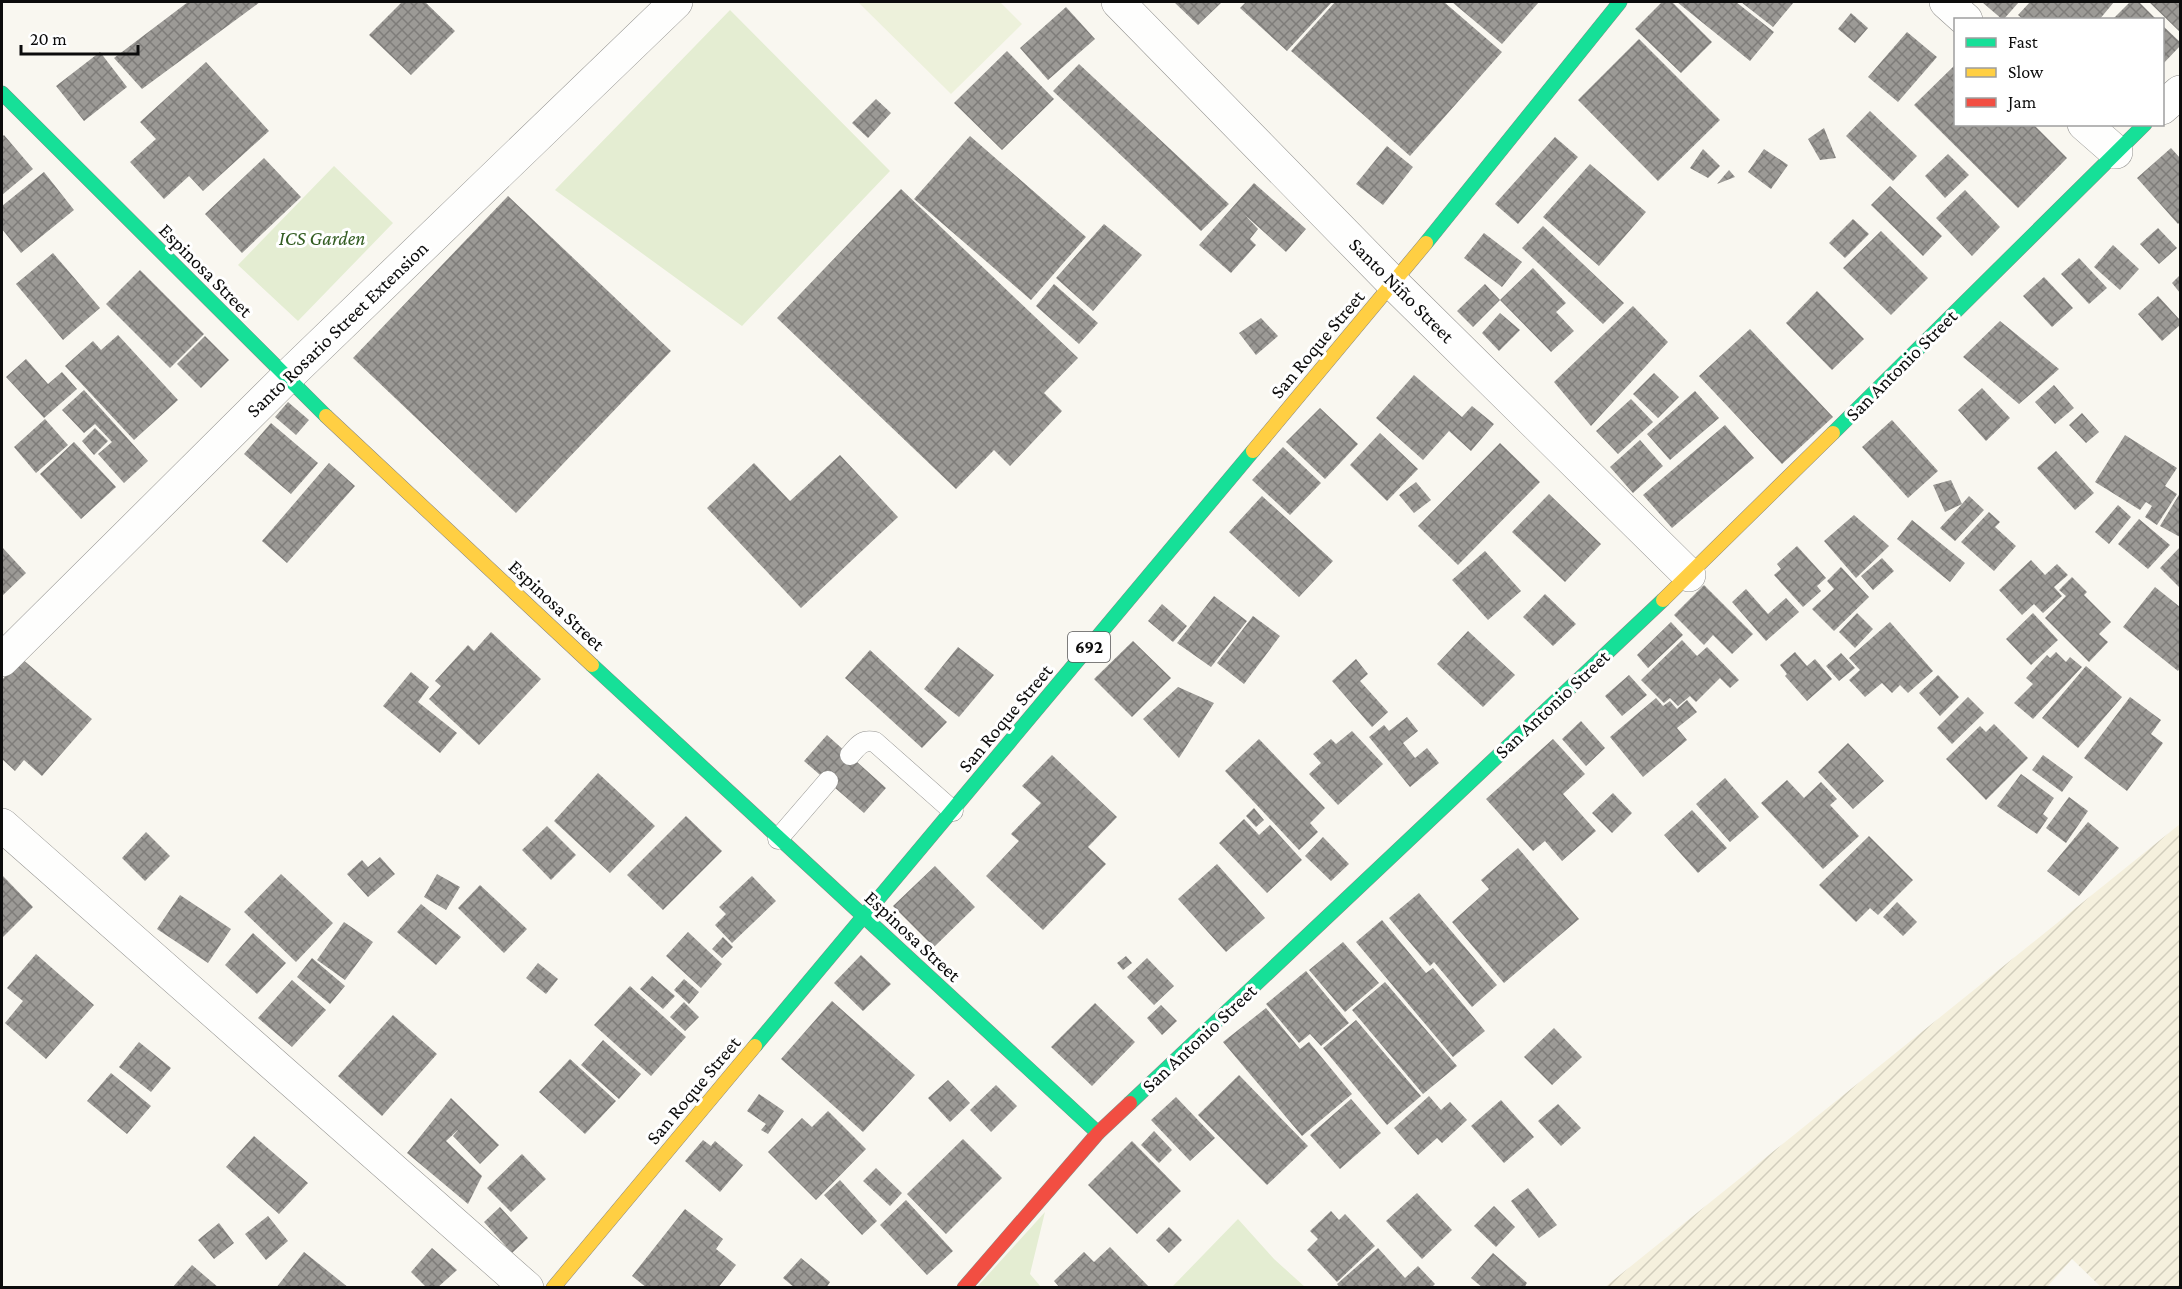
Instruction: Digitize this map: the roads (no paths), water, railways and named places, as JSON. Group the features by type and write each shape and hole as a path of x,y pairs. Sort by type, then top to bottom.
{"street":[{"name":"Santo Rosario Street Extension","path":"2,660 286,378 673,2"},
{"name":"Santo Niño Street","path":"1118,2 1393,283 1689,575"},
{"name":"San Roque Street","path":"553,1287 1393,283 1620,2"},
{"path":"1946,2 1964,18"},
{"path":"2164,107 2181,92"},
{"name":"Espinosa Street","path":"2,93 286,378 778,839 1098,1133"},
{"path":"2086,126 2116,152"},
{"name":"San Antonio Street","path":"964,1287 1098,1133 1689,575 2143,126"},
{"path":"2,825 527,1287"}],"lane":[{"path":"850,755 860,743 867,740 875,742 953,811"},
{"path":"778,839 828,781"}],"park label":[{"name":"ICS Garden","path":"322,238"}]}
